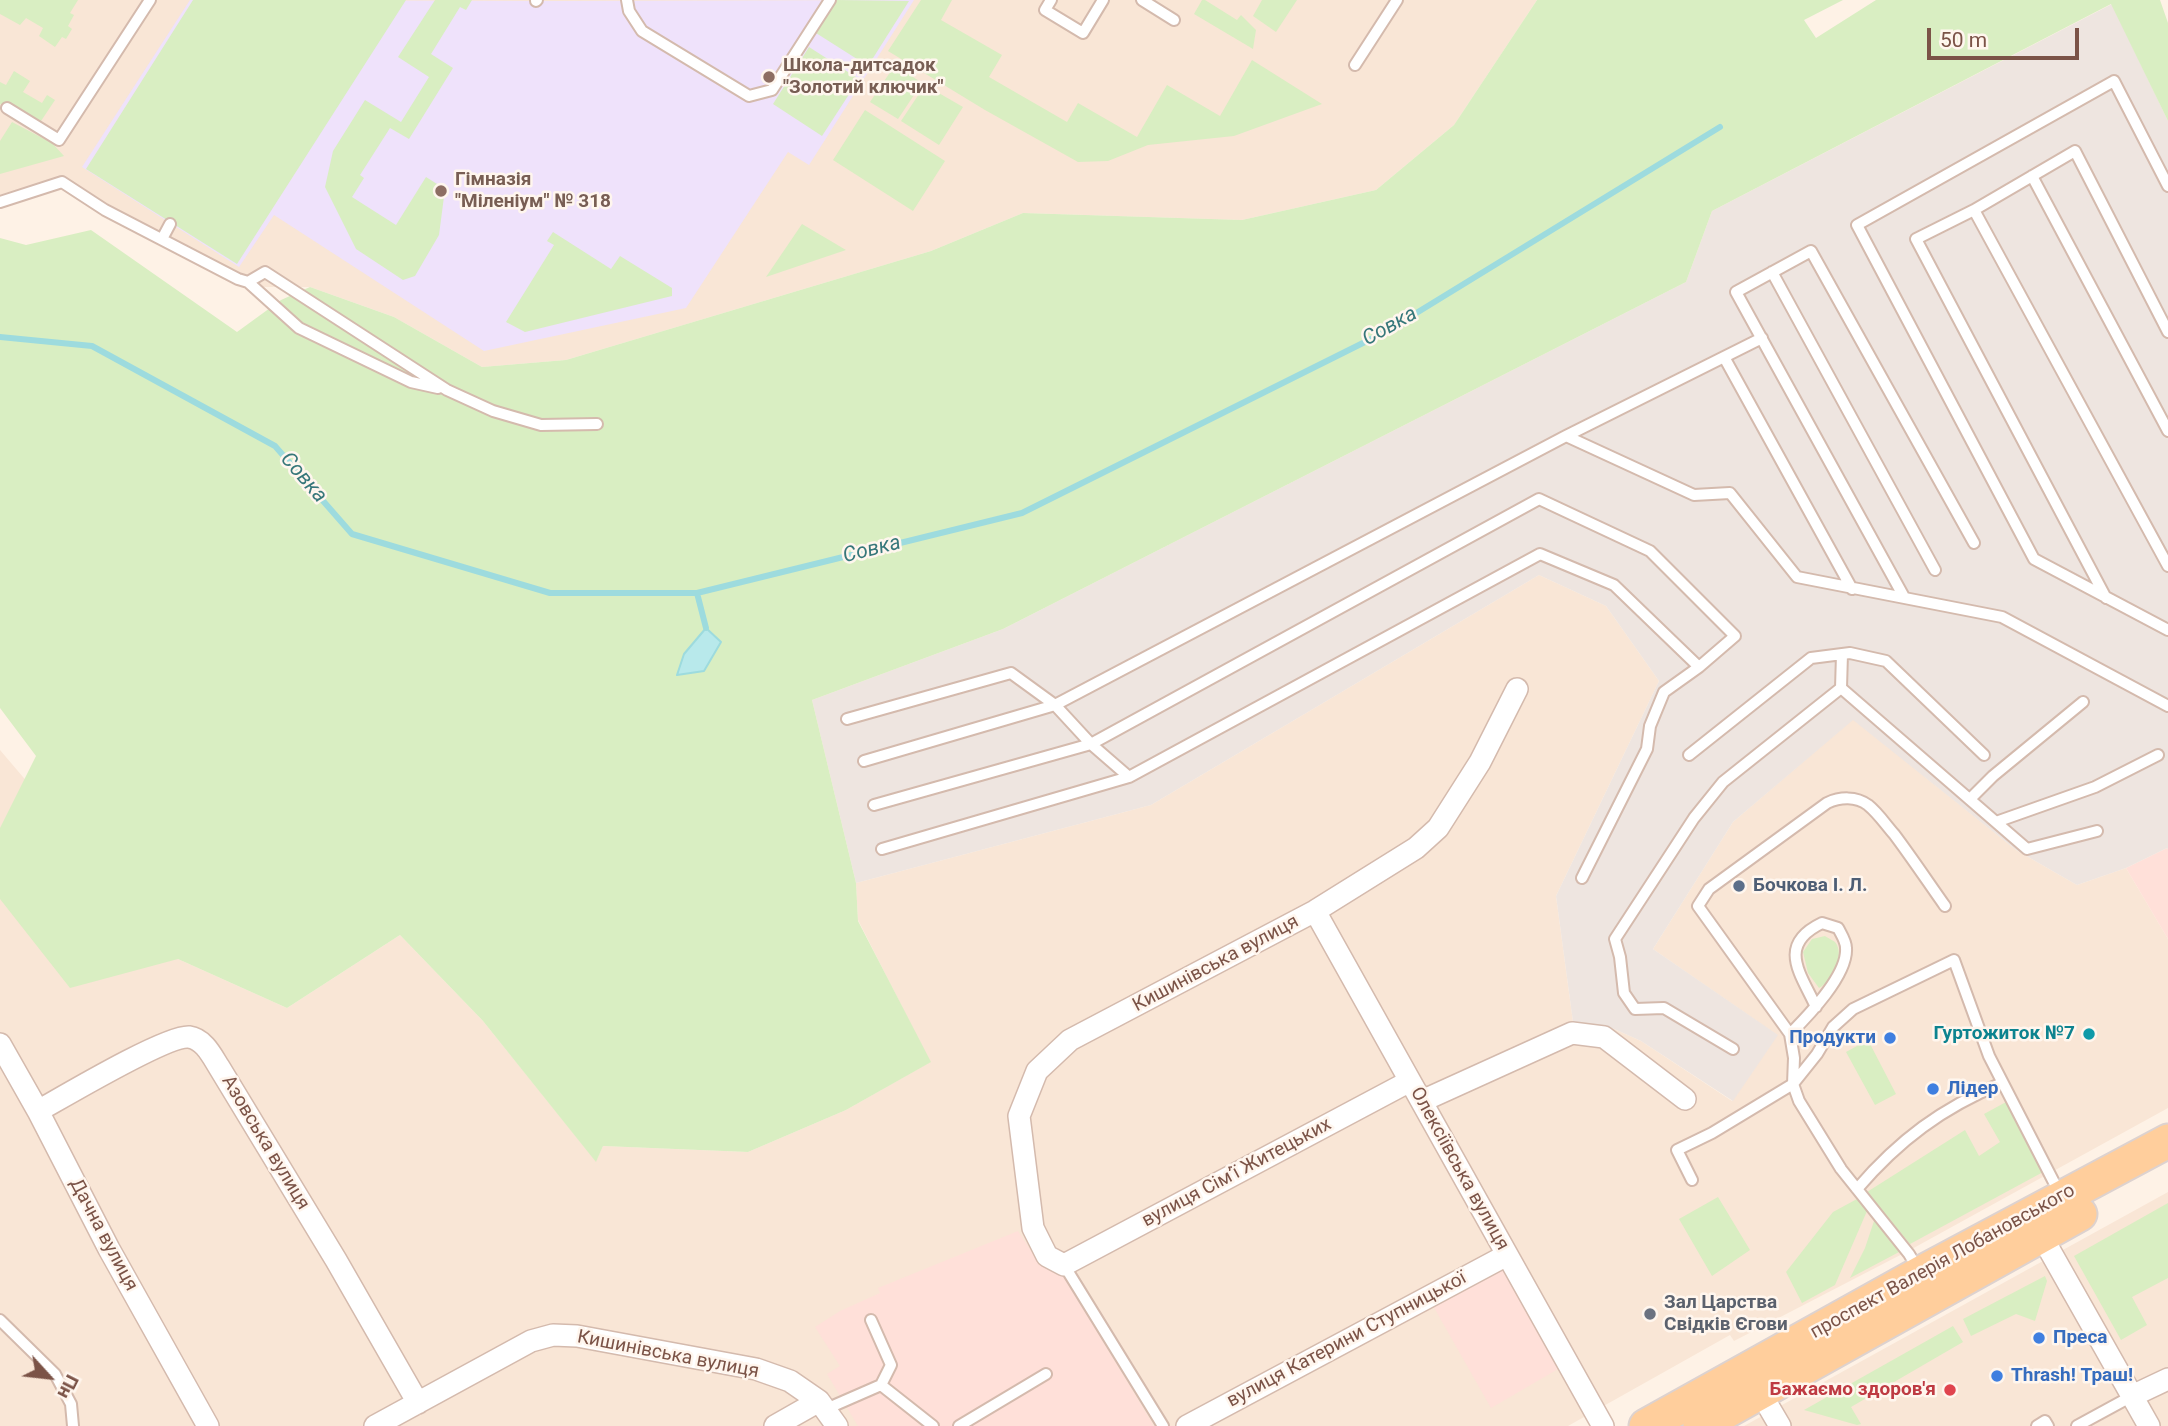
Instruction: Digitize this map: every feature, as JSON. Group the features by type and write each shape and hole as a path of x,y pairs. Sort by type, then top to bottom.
{"main road":[{"name":"проспект Валерія Лобановського","path":"1646,1426 1921,1273 2168,1141"},
{"name":"проспект Валерія Лобановського","path":"1700,1426 2168,1166"}],"street":[{"name":"Кишинівська вулиця","path":"1064,1265 1047,1256 1033,1228 1019,1116 1037,1072 1070,1040 1315,911 1416,848 1438,828 1480,762 1517,689"},
{"name":"Олексіївська вулиця","path":"1315,911 1603,1426"},
{"path":"1422,1101 1572,1034 1604,1037 1685,1098"},
{"name":"Азовська вулиця","path":"38,1111 154,1048 183,1038 191,1037 199,1041 219,1067 418,1402"},
{"name":"Дачна вулиця","path":"2,1049 208,1426"},
{"name":"вулиця Сімʼї Житецьких","path":"1064,1265 1410,1081"},
{"path":"2041,1236 2149,1426"},
{"name":"вулиця Катерини Ступницької","path":"1187,1426 1507,1255"},
{"name":"Кишинівська вулиця","path":"375,1426 531,1341 553,1335 577,1336 756,1369 790,1381 827,1412"},
{"path":"2132,1396 2168,1379"},
{"path":"1760,1392 1780,1426"},
{"path":"775,1426 827,1412"}],"lane":[{"path":"7,108 59,140 150,0"},
{"path":"627,0 629,11 642,31 749,96 772,90 830,0"},
{"path":"1051,0 1045,10 1083,33 1103,0"},
{"path":"1142,0 1174,19"},
{"path":"1355,65 1397,0"},
{"path":"2168,186 2114,81 1857,225 2034,559 2168,630"},
{"path":"2106,598 1916,239 1974,210 2075,151 2168,331"},
{"path":"2032,176 2168,432"},
{"path":"0,202 62,182 105,210 248,282 299,328 411,382 447,390"},
{"path":"1974,210 2168,566"},
{"path":"162,239 170,224"},
{"path":"1904,597 1736,292 1811,251 1974,543"},
{"path":"248,282 265,272 447,390 494,411 541,425 597,424"},
{"path":"1772,272 1935,570"},
{"path":"864,761 1055,705 1566,436 1762,338"},
{"path":"1724,357 1852,589"},
{"path":"1566,436 1694,495 1730,493 1797,577 2002,617 2168,706"},
{"path":"874,804 1091,744 1539,499 1650,551 1735,636 1664,692 1650,726 1647,749 1582,878"},
{"path":"882,849 1129,776 1540,554 1614,585 1699,667"},
{"path":"1689,755 1811,659 1850,653 1886,661 1984,755"},
{"path":"1732,1049 1664,1008 1635,1009 1624,993 1615,939 1694,818 1723,782 1841,688 1842,654"},
{"path":"847,719 1011,673 1055,705 1091,744 1129,776"},
{"path":"1841,688 2027,849 2097,831"},
{"path":"1970,799 1993,776 2082,702"},
{"path":"1996,822 2095,787 2158,755"},
{"path":"1921,1273 1841,1169 1799,1101 1793,1084 1794,1058 1790,1034 1698,906 1709,889 1827,803 1838,798 1852,798 1867,804 1884,821 1945,906"},
{"path":"1790,1034 1815,1007 1828,992 1844,960 1847,947 1838,928 1822,923 1800,938 1794,954 1801,979 1815,1007"},
{"path":"1692,1180 1677,1150 1712,1133 1793,1084 1843,1016 1858,1006 1954,960 1979,1031 2002,1083 2062,1198"},
{"path":"1857,1189 1884,1159 1922,1126 1965,1100 2002,1083"},
{"path":"1064,1265 1163,1426"},
{"path":"0,1320 55,1374 71,1404 73,1426"},
{"path":"827,1412 881,1385 891,1365 871,1320"},
{"path":"959,1426 1046,1374"},
{"path":"881,1385 933,1426"},
{"path":"2077,1426 2132,1396"},
{"path":"2037,1426 2045,1421 2048,1426"}],"shaded area":[{"path":"0,0 1537,0 1454,125 1376,190 1242,220 1023,213 931,251 566,360 482,367 394,317 310,287 254,287 62,183 0,202"},
{"name":"Гімназія \"Міленіум\" № 318","path":"190,0 914,0 809,165 788,152 686,308 484,351 274,215 239,267 82,167"},
{"path":"2112,4 2168,121 2168,849 2126,868 2077,885 2016,850 1853,720 1733,822 1653,949 1778,1035 1733,1101 1641,1041 1612,1028 1573,1022 1556,896 1659,681 1606,606 1539,575 1151,805 856,883 812,700 1003,629 1686,282 1712,211"},
{"path":"1539,575 1606,606 1659,681 1556,896 1573,1022 1612,1028 1641,1041 1732,1101 1777,1035 1653,949 1733,822 1853,719 2016,850 2077,885 2126,868 2168,939 2168,1108 1910,1250 1734,1341 1730,1335 1568,1426 0,1426 0,750 178,959 287,1008 400,935 483,1021 596,1161 603,1146 748,1152 846,1110 930,1062 858,920 856,883 1151,805"},
{"path":"2168,849 2168,939 2126,868"},
{"path":"2168,1192 2168,1426 1744,1426"},
{"path":"1018,1231 1040,1264 1064,1277 1154,1426 858,1426 827,1374 840,1366 815,1327 840,1311 880,1293 878,1288"},
{"path":"1503,1265 1565,1365 1491,1408 1432,1304"}],"green space":[{"path":"0,0 78,0 70,13 74,15 68,26 72,29 66,39 62,37 55,47 39,36 43,28 26,18 20,25 0,14"},
{"path":"193,0 406,0 237,264 86,169"},
{"path":"435,0 472,0 466,10 460,7 431,54 453,68 409,139 390,128 360,175 364,178 352,197 396,225 426,177 445,189 439,235 415,276 403,280 356,249 325,187 333,151 365,100 401,122 429,77 398,57"},
{"path":"837,0 909,1 868,66 816,33"},
{"path":"921,0 952,0 941,20 1002,55 989,77 1067,122 1078,103 1137,137 1167,85 1220,116 1252,60 1322,104 1234,136 1148,145 1108,161 1078,162 888,51"},
{"path":"1202,0 1237,20 1241,15 1256,30 1253,49 1194,14"},
{"path":"1262,0 1297,0 1276,32 1253,16"},
{"path":"1537,0 1843,0 1804,20 1816,38 1876,0 2160,0 2168,23 2168,121 2111,4 1712,211 1686,282 1003,629 812,700 856,883 858,921 931,1062 846,1110 748,1152 603,1146 596,1162 483,1021 400,935 287,1008 178,959 70,988 0,899 0,828 36,756 0,708 0,238 26,245 91,230 237,332 281,300 310,287 394,317 482,367 566,360 931,251 1023,213 1242,220 1376,190 1454,125"},
{"path":"809,47 859,79 822,136 773,104"},
{"path":"895,65 922,83 898,119 870,102"},
{"path":"14,71 30,81 23,92 42,103 47,95 55,100 37,127 0,104 0,82 6,85"},
{"path":"925,85 963,107 939,145 901,121"},
{"path":"865,110 945,161 913,211 833,160"},
{"path":"12,122 52,143 64,156 0,174 0,141"},
{"path":"802,224 846,250 766,277"},
{"path":"553,232 611,269 620,256 672,288 672,296 525,332 506,322 554,245 547,241"},
{"path":"1825,936 1835,942 1839,954 1836,968 1819,988 1808,973 1803,952 1812,939"},
{"path":"1868,1040 1896,1094 1875,1105 1846,1052"},
{"path":"2006,1102 2045,1171 1910,1244 1867,1192 1965,1130 1979,1156 2000,1142 1984,1114"},
{"path":"1718,1197 1750,1250 1712,1276 1679,1219"},
{"path":"1857,1199 1867,1211 1835,1285 1802,1303 1786,1272 1833,1212"},
{"path":"2168,1203 2168,1278 2132,1297 2147,1325 2121,1340 2074,1256"},
{"path":"1875,1218 1901,1251 1850,1278 1865,1248"},
{"path":"2045,1276 2047,1281 2035,1321 2016,1314 1971,1336 1963,1319"},
{"path":"1953,1326 1963,1342 1851,1407 1861,1424 1804,1410"}],"water":[{"path":"706,628 721,642 704,671 677,675 684,654"}],"waterway":[{"name":"Совка","path":"0,337 92,346 275,446 352,534 550,593 697,593 1022,513 1387,331 1720,127"},
{"path":"697,593 706,628"}],"place":[{"name":"Школа-дитсадок \"Золотий ключик\"","path":"769,77"},
{"name":"Гімназія \"Міленіум\" № 318","path":"441,191"},
{"name":"Бочкова І. Л.","path":"1739,886"},
{"name":"Гуртожиток №7","path":"2089,1034"},
{"name":"Продукти","path":"1890,1038"},
{"name":"Лідер","path":"1933,1089"},
{"name":"Зал Царства Свідків Єгови","path":"1650,1314"},
{"name":"Преса","path":"2039,1338"},
{"name":"Thrash! Траш!","path":"1997,1376"},
{"name":"Бажаємо здоров'я","path":"1950,1390"}]}
